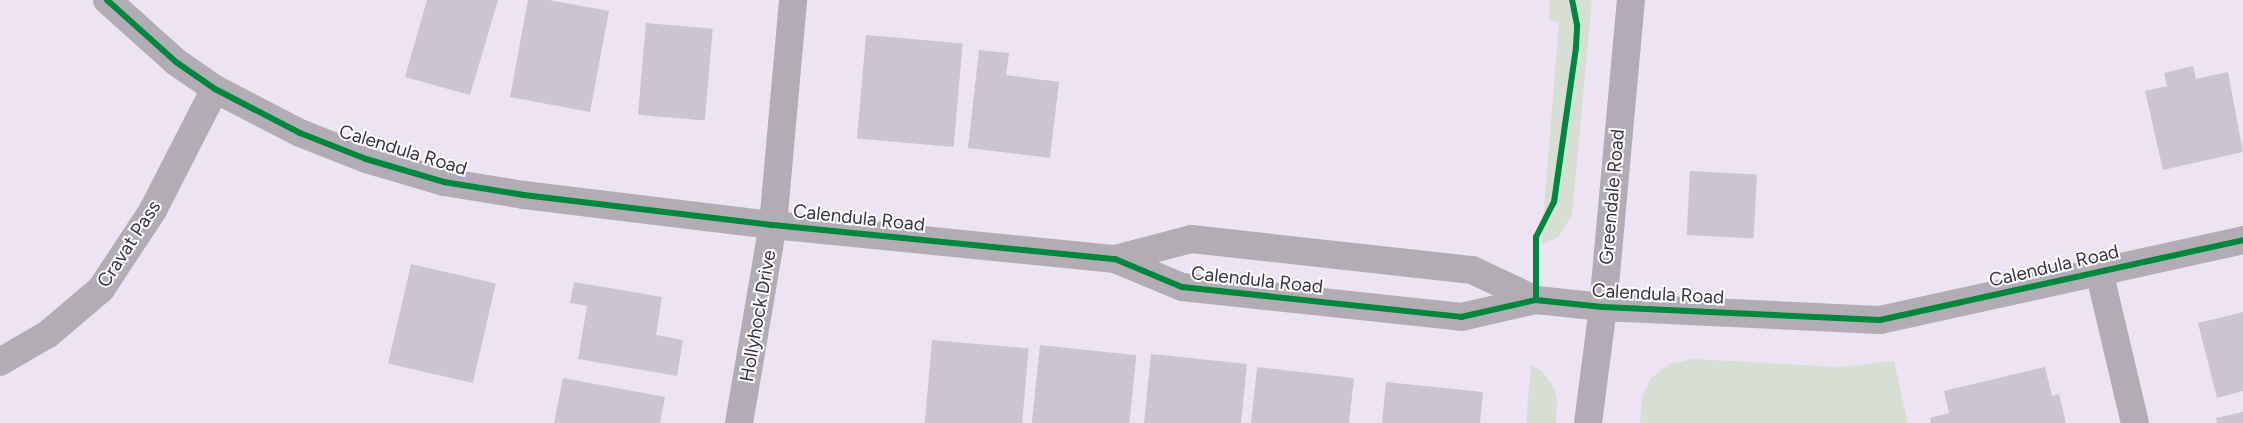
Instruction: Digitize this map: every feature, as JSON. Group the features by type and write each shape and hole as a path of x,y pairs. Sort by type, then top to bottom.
{"street":[{"name":"Calendula Road","path":"107,0 176,62 216,89 310,136 366,159 444,182 524,195 773,225 1114,259 1182,287 1461,317 1536,300 1603,307 1880,320 2099,270 2243,240"},
{"name":"Hollyhock Drive","path":"739,423 773,225 793,0"},
{"name":"Greendale Road","path":"1588,423 1603,307 1631,0"},
{"name":"Cravat Pass","path":"0,362 48,334 101,289 153,210 216,89"},
{"name":"Calendula Road","path":"1114,259 1191,239 1472,270 1536,300"},
{"path":"2099,270 2135,423"}],"shaded area":[{"path":"1550,0 1592,0 1572,215 1558,237 1541,245 1559,22 1549,20"},
{"path":"1693,359 1840,367 1894,361 1908,423 1640,423 1642,397 1651,378 1669,364"},
{"path":"1531,365 1542,371 1554,387 1557,399 1556,423 1526,423"}],"building":[{"path":"427,0 498,0 470,95 405,77"},
{"path":"528,0 549,0 609,11 590,112 510,97"},
{"path":"646,23 713,29 705,120 638,115"},
{"path":"866,35 963,43 954,147 857,139"},
{"path":"979,50 1009,53 1006,75 1059,82 1050,158 968,148"},
{"path":"2193,66 2196,79 2228,72 2243,152 2163,170 2145,91 2167,86 2164,73"},
{"path":"1690,171 1757,175 1754,238 1687,235"},
{"path":"411,264 496,284 473,383 388,363"},
{"path":"574,282 662,297 656,335 683,340 677,376 578,359 587,306 570,303"},
{"path":"2243,312 2243,391 2217,398 2198,323"},
{"path":"932,340 1029,348 1022,423 925,423"},
{"path":"1040,345 1136,355 1129,423 1032,423"},
{"path":"1151,354 1247,364 1241,423 1144,423"},
{"path":"1257,367 1354,378 1349,423 1251,423"},
{"path":"2045,367 2052,396 2059,394 2066,423 1931,423 1930,418 1949,413 1944,391"},
{"path":"563,378 665,397 660,423 554,423"},
{"path":"1386,382 1483,392 1480,423 1382,423"},
{"path":"2243,412 2243,423 2217,423 2216,418"}],"cycle path":[{"path":"107,0 176,62 215,89 300,133 366,159 444,182 524,195 773,225 1115,259 1182,287 1461,317 1536,300 1603,307 1880,320 2243,240"},
{"path":"1536,300 1536,237 1554,202 1576,47 1577,25 1572,0"}]}
